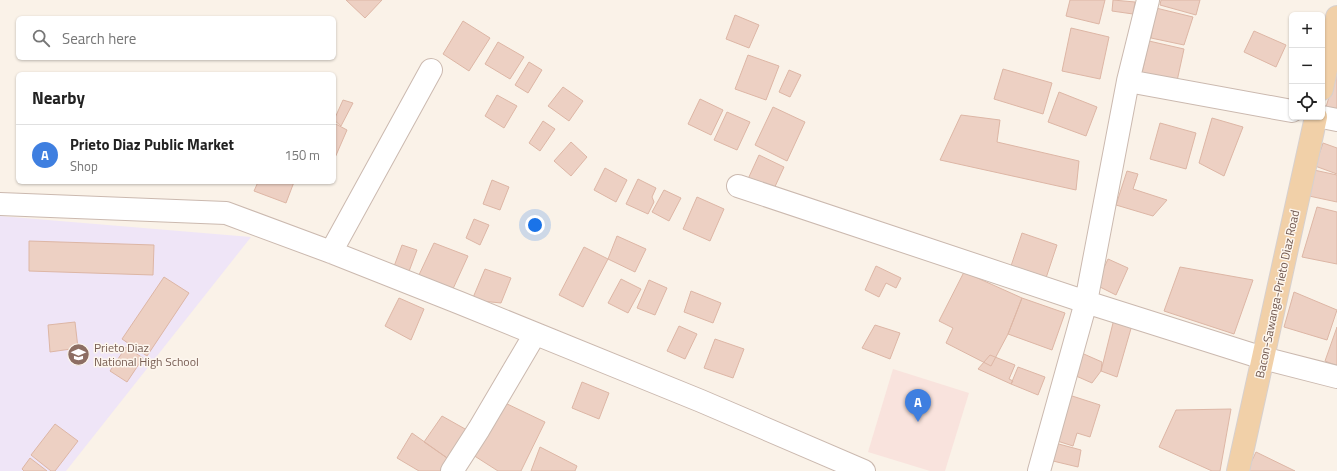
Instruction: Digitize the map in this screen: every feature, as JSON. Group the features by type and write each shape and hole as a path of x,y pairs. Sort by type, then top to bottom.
{"main road":[{"path":"1323,84 1337,17"},
{"name":"Bacon-Sawanga-Prieto Diaz Road","path":"1238,471 1315,120"}],"street":[{"path":"1039,471 1086,302 1128,81 1148,0"},
{"path":"331,252 431,70"},
{"path":"1128,81 1289,110"},
{"path":"1325,117 1337,120"},
{"path":"738,186 1086,302 1264,358 1337,377"},
{"path":"0,204 226,213 331,252 460,303 701,401 864,471"},
{"path":"452,471 479,429 535,334"}],"shaded area":[{"name":"Prieto Diaz National High School","path":"0,216 251,237 66,471 0,471"},
{"path":"893,369 969,393 945,471 930,471 868,452"}],"building":[{"path":"346,0 382,0 365,18"},
{"path":"1070,0 1105,0 1099,24 1066,16"},
{"path":"1113,0 1135,2 1133,14 1112,11"},
{"path":"1161,0 1200,0 1196,15 1160,5"},
{"path":"1156,8 1193,17 1184,45 1151,38"},
{"path":"735,15 759,25 749,48 726,39"},
{"path":"463,21 490,38 469,71 443,54"},
{"path":"1071,28 1109,37 1100,79 1062,71"},
{"path":"1254,31 1286,45 1276,67 1244,52"},
{"path":"1149,41 1184,49 1177,81 1142,73"},
{"path":"498,42 524,57 510,79 485,64"},
{"path":"748,55 779,66 766,100 735,89"},
{"path":"529,62 542,70 528,93 515,85"},
{"path":"1003,69 1052,83 1043,114 994,99"},
{"path":"789,70 801,75 790,97 779,92"},
{"path":"1337,74 1337,110 1326,107"},
{"path":"563,87 583,101 569,121 548,106"},
{"path":"1059,92 1097,107 1086,136 1048,122"},
{"path":"497,95 517,106 504,128 485,116"},
{"path":"700,99 723,110 711,135 688,124"},
{"path":"343,100 353,103 341,126 336,122 336,116"},
{"path":"773,107 805,122 787,161 755,145"},
{"path":"727,112 750,122 737,150 714,140"},
{"path":"961,115 1000,120 997,142 1079,161 1076,190 940,160"},
{"path":"1212,118 1243,127 1224,176 1199,163"},
{"path":"543,121 555,129 540,151 529,143"},
{"path":"1160,123 1196,133 1186,169 1150,159"},
{"path":"336,124 347,130 336,155"},
{"path":"571,142 587,157 571,176 554,161"},
{"path":"1323,143 1337,148 1337,174 1315,166"},
{"path":"759,155 784,167 773,191 748,179"},
{"path":"605,168 627,180 616,202 594,190"},
{"path":"1314,170 1337,175 1337,202 1309,196"},
{"path":"1127,171 1138,174 1133,189 1167,200 1153,216 1116,205"},
{"path":"638,179 656,188 652,197 654,202 648,214 626,204"},
{"path":"492,180 509,187 500,210 483,204"},
{"path":"257,184 293,184 286,203 254,191"},
{"path":"664,190 681,198 669,221 652,212"},
{"path":"697,197 724,209 710,241 683,229"},
{"path":"1317,207 1337,212 1337,264 1302,257"},
{"path":"474,219 489,225 480,245 466,238"},
{"path":"1022,233 1057,245 1044,284 1009,272"},
{"path":"617,236 646,249 635,272 608,259"},
{"path":"29,241 154,245 153,275 29,271"},
{"path":"434,243 468,256 452,291 418,277"},
{"path":"402,245 417,250 408,274 393,269"},
{"path":"584,247 608,259 583,307 559,295"},
{"path":"1108,259 1128,268 1116,295 1096,285"},
{"path":"876,266 901,278 896,288 886,283 879,297 865,290"},
{"path":"1180,267 1253,280 1234,334 1164,311"},
{"path":"485,269 511,278 501,303 472,300"},
{"path":"964,272 1022,298 1008,334 991,366 946,343 953,328 939,321"},
{"path":"164,277 189,293 147,356 122,339"},
{"path":"621,279 641,289 628,313 608,303"},
{"path":"649,280 667,288 655,315 637,308"},
{"path":"691,291 721,303 713,323 684,312"},
{"path":"1294,292 1337,310 1327,340 1284,327"},
{"path":"399,298 424,309 411,340 385,326"},
{"path":"1022,298 1065,313 1052,350 1008,334"},
{"path":"1115,315 1132,325 1117,377 1101,371"},
{"path":"75,322 78,348 50,352 48,325"},
{"path":"875,325 900,333 890,359 862,348"},
{"path":"679,326 697,334 685,359 667,351"},
{"path":"1337,327 1337,366 1325,361"},
{"path":"715,339 744,349 733,378 704,368"},
{"path":"126,347 143,358 127,382 110,371"},
{"path":"1077,351 1102,362 1101,371 1092,383 1067,372"},
{"path":"990,355 1015,365 1009,379 1013,381 1011,384 978,369"},
{"path":"1018,367 1045,377 1038,395 1011,384"},
{"path":"582,382 609,393 599,419 572,408"},
{"path":"1066,394 1100,405 1090,437 1077,433 1073,446 1051,439"},
{"path":"503,402 545,422 521,471 498,471 473,455"},
{"path":"1231,409 1220,471 1212,471 1159,447 1176,410"},
{"path":"442,416 474,434 450,460 424,442"},
{"path":"55,424 78,441 55,471 51,471 31,455"},
{"path":"412,433 450,460 443,471 419,471 397,458"},
{"path":"1055,443 1081,450 1078,467 1053,461"},
{"path":"540,447 577,466 575,471 531,471"},
{"path":"1256,452 1295,471 1247,471"},
{"path":"30,458 47,471 24,471 22,469"}],"place":[{"name":"Prieto Diaz National High School","path":"79,354"},
{"name":"Prieto Diaz Public Market","path":"918,422"}]}
